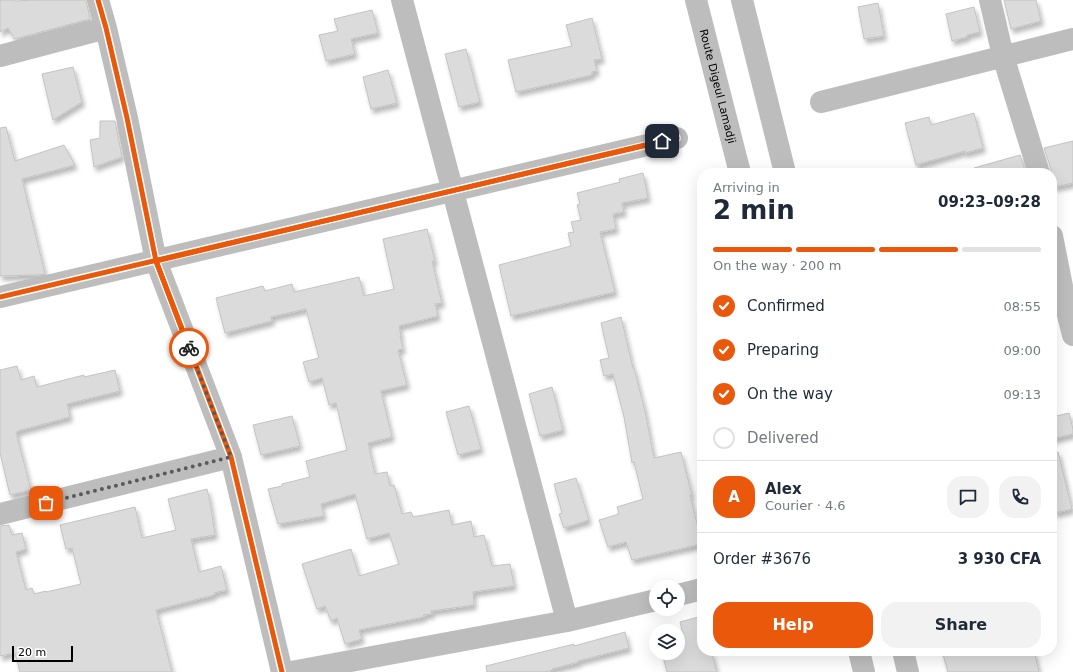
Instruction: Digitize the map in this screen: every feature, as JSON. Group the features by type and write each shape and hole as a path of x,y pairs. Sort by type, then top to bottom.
{"street":[{"path":"98,0 127,118 156,261 231,457 282,672"},
{"path":"402,0 567,621"},
{"name":"Route Digeul Lamadji","path":"696,0 739,168"},
{"path":"742,0 783,168"},
{"path":"990,0 1003,56 1037,168"},
{"path":"0,56 106,28"},
{"path":"821,102 1073,38"},
{"path":"0,297 677,138"},
{"path":"1057,261 1073,335"},
{"path":"0,514 231,457"},
{"path":"685,593 697,590"},
{"path":"291,672 567,621 649,602"},
{"path":"860,656 864,672"},
{"path":"904,656 908,672"}],"building":[{"path":"0,0 86,0 90,19 15,39 8,28 0,32"},
{"path":"1004,0 1036,0 1041,21 1011,29"},
{"path":"878,3 884,36 864,39 858,7"},
{"path":"974,7 980,32 952,41 946,14"},
{"path":"372,10 378,33 351,39 355,54 326,61 319,35 338,31 334,19"},
{"path":"592,18 602,59 594,60 597,71 592,72 592,75 516,92 508,60 572,46 566,25"},
{"path":"466,49 480,102 459,107 445,54"},
{"path":"73,67 82,102 53,120 42,74"},
{"path":"388,70 397,103 371,109 363,77"},
{"path":"974,113 983,148 965,153 965,151 916,165 905,123 929,117 931,125"},
{"path":"100,121 115,121 122,157 94,167 90,140 100,138"},
{"path":"6,127 15,161 64,145 75,165 22,179 45,274 0,276 0,128"},
{"path":"1073,141 1073,183 1057,186 1057,168 1051,168 1044,148"},
{"path":"1020,155 1024,168 974,168"},
{"path":"643,173 648,198 622,203 624,212 613,214 616,229 600,232 615,292 511,316 499,265 571,246 568,233 574,232 571,222 581,220 577,205 580,204 577,193 620,182 619,179"},
{"path":"427,229 435,261 432,261 442,303 435,304 438,316 399,326 403,349 398,350 407,385 381,391 392,437 368,443 375,474 387,472 390,486 394,485 402,514 411,512 413,517 449,510 452,525 471,521 474,537 484,535 492,566 510,564 514,586 473,592 474,605 431,611 432,614 423,615 424,617 359,630 362,639 345,644 337,618 331,621 325,606 317,609 302,564 351,549 359,576 399,564 389,533 367,539 355,494 321,504 324,516 278,524 268,489 310,477 306,461 347,450 336,403 329,405 322,378 309,382 303,362 319,358 306,309 271,317 272,321 225,333 216,298 263,286 265,291 292,284 294,292 359,277 364,296 394,289 383,239"},
{"path":"621,317 645,411 654,458 681,452 692,495 690,495 697,524 697,545 632,560 626,542 608,547 599,520 619,514 617,507 643,499 634,462 632,463 624,417 613,374 604,376 600,360 609,358 601,323"},
{"path":"17,366 21,380 34,376 37,387 84,375 84,377 115,370 120,391 67,404 70,417 16,432 31,490 10,495 0,453 0,370"},
{"path":"552,387 563,430 540,436 529,394"},
{"path":"469,406 481,449 458,455 446,412"},
{"path":"1069,413 1073,434 1057,438 1057,416"},
{"path":"292,416 300,446 261,455 253,425"},
{"path":"1057,452 1072,509 1057,513"},
{"path":"576,478 589,520 564,528 559,514 562,513 554,484"},
{"path":"207,489 215,535 191,539 199,572 221,566 227,590 214,593 214,595 156,610 172,672 20,672 15,653 0,656 0,526 9,525 12,535 22,533 26,549 16,552 26,590 32,588 34,594 46,592 81,584 72,548 66,549 60,525 135,507 142,538 176,530 168,499"},
{"path":"697,617 697,656 712,656 717,672 667,672 664,660 685,660 685,624 680,624 680,622"},
{"path":"625,632 629,648 578,661 579,662 544,672 487,672 486,666 574,644 574,646"},
{"path":"943,656 1035,656 1039,672 948,672"}],"cycle path":[{"path":"98,0 127,118 156,261 231,457 282,672"},
{"path":"0,297 677,138"}],"way so far":[{"path":"46,503 231,457 189,348"}],"route":[{"path":"189,348 156,261 662,141"}]}
